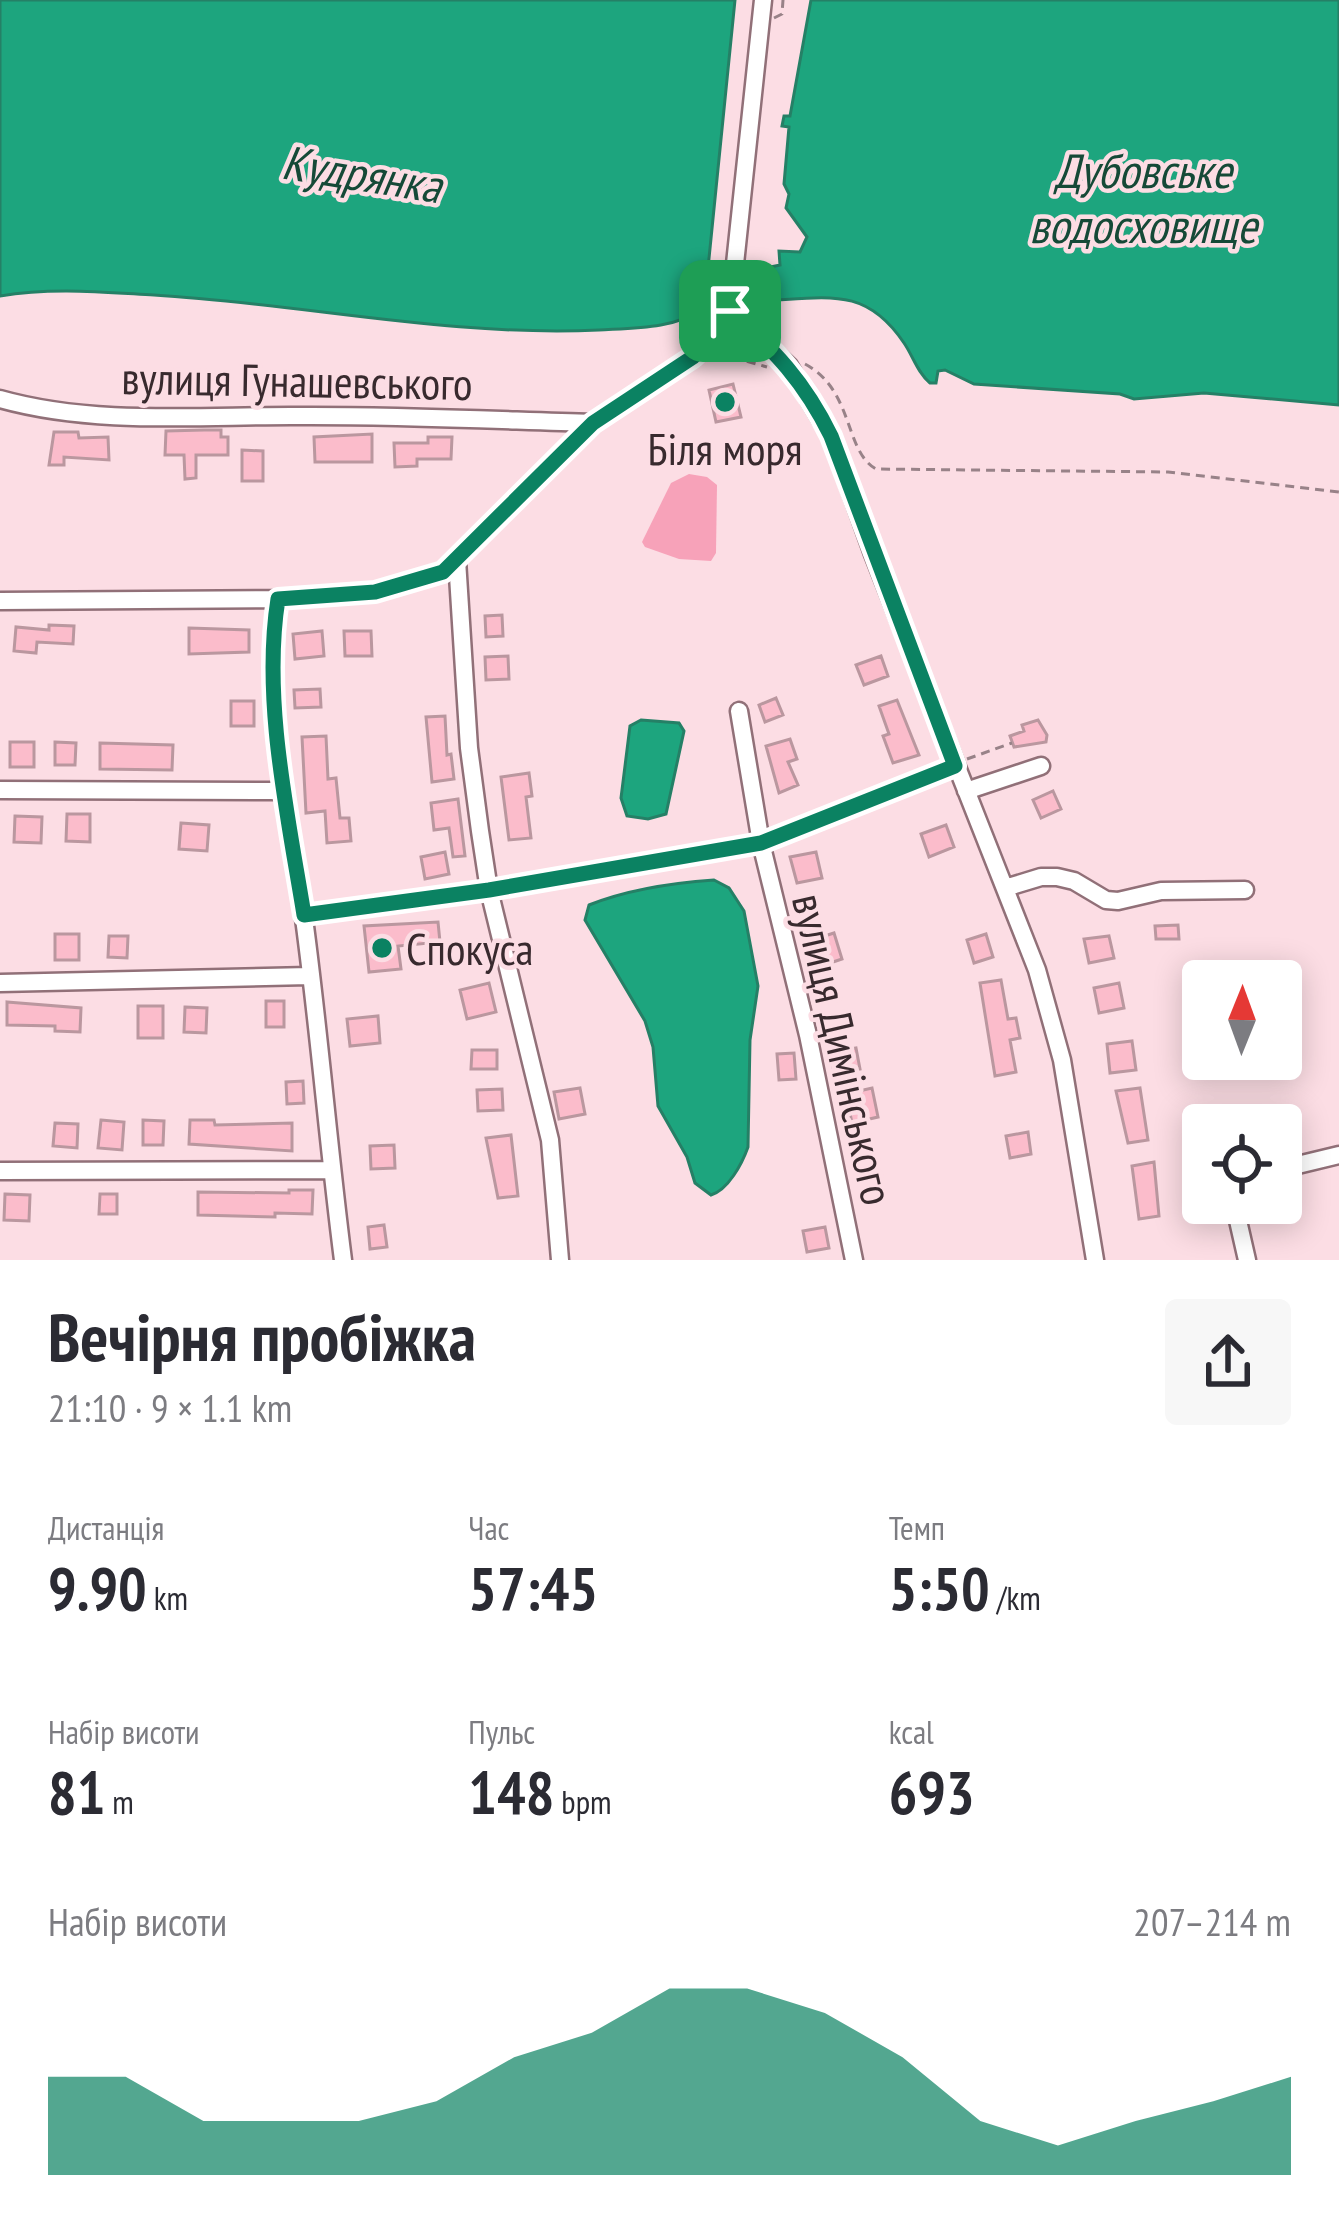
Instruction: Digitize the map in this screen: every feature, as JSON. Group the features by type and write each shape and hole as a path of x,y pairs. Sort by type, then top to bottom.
{"street":[{"path":"0,601 278,599 375,592 443,572 593,423 693,357 716,336 730,311 763,0"},
{"path":"730,311 781,356 831,436 1037,970 1062,1060 1095,1260"},
{"name":"вулиця Гунашевського","path":"0,399 26,406 143,416 593,423"},
{"path":"457,560 469,748 489,890 550,1140 560,1260"},
{"path":"278,599 272,641 284,791 304,915 343,1260"},
{"name":"вулиця Димінського","path":"739,711 761,843 808,1035 854,1260"},
{"path":"304,915 489,890 761,843 955,765"},
{"path":"966,791 1041,766"},
{"path":"0,790 284,791"},
{"path":"1005,887 1057,877 1118,901 1161,891 1245,890"},
{"path":"0,983 309,976"},
{"path":"1302,1164 1339,1155"},
{"path":"0,1171 331,1170"},
{"path":"1239,1224 1247,1260"}],"path":[{"path":"693,357 716,353 743,359 801,383"},
{"path":"781,356 809,365 824,376 845,410 863,459 876,469 1168,472 1339,492"},
{"path":"955,765 1012,742"}],"shaded area":[{"path":"689,474 707,477 717,485 716,553 711,561 679,559 642,542 671,483"}],"water":[{"name":"Кудрянка","path":"0,0 735,0 704,308 653,326 542,331 154,295 58,291 0,296"},
{"name":"Дубовське водосховище","path":"811,0 1339,0 1339,405 1204,393 1134,399 1120,394 974,384 945,370 938,371 936,383 930,383 891,326 864,305 834,298 778,300 779,288 755,283 756,270 780,265 779,251 800,252 807,237 786,208 789,127 782,126 784,116 790,116"},
{"path":"641,720 679,723 684,731 666,814 648,819 627,816 621,798 630,726"},
{"path":"714,880 729,888 744,911 758,986 750,1040 748,1147 729,1182 711,1195 695,1183 687,1157 658,1106 653,1047 645,1021 585,920 589,905 604,899"}],"building":[{"path":"733,384 741,417 716,422 709,390"},
{"path":"221,430 221,437 228,437 228,455 196,455 196,478 185,479 184,455 165,455 166,431"},
{"path":"54,432 78,432 79,438 108,437 109,460 64,457 64,465 49,465"},
{"path":"372,434 372,462 315,462 314,437"},
{"path":"428,437 452,437 451,459 417,459 417,466 395,467 394,443 428,443"},
{"path":"242,450 263,451 263,481 242,481"},
{"path":"502,615 503,636 486,637 485,616"},
{"path":"49,625 74,626 73,644 37,642 36,653 14,651 16,627 49,630"},
{"path":"189,628 249,630 249,652 189,654"},
{"path":"322,631 324,656 295,659 293,634"},
{"path":"344,631 371,631 372,656 345,656"},
{"path":"508,656 509,679 486,680 485,657"},
{"path":"881,656 888,676 864,685 856,665"},
{"path":"320,689 321,707 295,708 294,690"},
{"path":"776,698 783,715 765,722 759,705"},
{"path":"897,700 919,755 893,763 879,706"},
{"path":"231,701 254,701 254,726 231,726"},
{"path":"445,716 454,779 432,782 426,717"},
{"path":"1038,720 1046,742 1014,747 1010,736"},
{"path":"326,736 328,779 336,778 340,818 349,818 351,841 327,843 325,811 306,813 302,737"},
{"path":"790,739 797,759 788,762 798,785 779,793 766,746"},
{"path":"10,742 34,742 34,767 10,767"},
{"path":"55,742 76,743 75,765 55,765"},
{"path":"100,743 173,745 172,770 100,769"},
{"path":"529,773 532,796 526,797 531,838 509,840 501,777"},
{"path":"1053,791 1061,809 1041,818 1033,800"},
{"path":"458,799 465,856 453,857 449,828 434,830 431,803"},
{"path":"67,814 90,814 90,842 66,841"},
{"path":"15,816 42,817 41,843 14,842"},
{"path":"181,823 209,825 207,851 179,849"},
{"path":"946,825 954,847 929,857 921,834"},
{"path":"445,852 449,874 425,879 421,857"},
{"path":"816,852 822,878 797,883 790,857"},
{"path":"438,922 440,942 398,946 401,969 369,972 364,926"},
{"path":"1178,925 1179,939 1156,939 1155,926"},
{"path":"834,933 842,959 830,963 826,951 813,955 809,941"},
{"path":"55,934 79,934 79,960 55,960"},
{"path":"986,934 993,957 974,963 967,940"},
{"path":"109,936 128,936 127,958 108,957"},
{"path":"1109,936 1114,958 1089,963 1084,939"},
{"path":"1001,980 1008,1019 1016,1018 1020,1038 1010,1040 1016,1072 995,1076 980,983"},
{"path":"489,983 496,1012 467,1019 460,990"},
{"path":"1119,983 1124,1008 1099,1013 1094,988"},
{"path":"266,1001 284,1001 284,1027 266,1027"},
{"path":"7,1002 81,1008 80,1032 7,1025"},
{"path":"138,1006 163,1006 163,1038 138,1038"},
{"path":"185,1007 207,1008 206,1033 184,1032"},
{"path":"378,1016 380,1043 350,1046 347,1019"},
{"path":"1132,1041 1136,1070 1110,1073 1107,1044"},
{"path":"856,1048 860,1069 834,1073 831,1052"},
{"path":"472,1050 497,1050 497,1069 471,1069"},
{"path":"794,1053 796,1079 779,1080 777,1054"},
{"path":"303,1081 304,1103 287,1104 286,1082"},
{"path":"580,1088 585,1114 559,1119 554,1092"},
{"path":"872,1088 878,1117 852,1123 846,1094"},
{"path":"1140,1088 1148,1140 1128,1143 1116,1091"},
{"path":"502,1089 503,1110 478,1111 477,1090"},
{"path":"101,1120 124,1122 122,1150 98,1148"},
{"path":"143,1120 164,1121 163,1145 143,1145"},
{"path":"190,1120 214,1120 215,1125 292,1123 292,1151 189,1144"},
{"path":"55,1123 78,1124 77,1148 53,1146"},
{"path":"1028,1132 1031,1154 1010,1158 1006,1136"},
{"path":"511,1135 518,1196 498,1198 486,1138"},
{"path":"394,1145 395,1168 371,1169 370,1146"},
{"path":"1154,1162 1159,1216 1139,1219 1132,1166"},
{"path":"313,1190 312,1214 198,1215 198,1192"},
{"path":"5,1194 30,1195 29,1221 4,1220"},
{"path":"100,1194 117,1194 117,1214 99,1214"},
{"path":"384,1225 387,1247 370,1249 368,1227"},
{"path":"825,1227 829,1248 807,1252 803,1231"}],"place":[{"name":"Біля моря","path":"725,402"},
{"name":"Спокуса","path":"382,948"}],"route":[{"path":"730,311 781,356 831,436 955,766 761,843 489,890 304,915 284,791 272,641 278,599 375,592 443,572 593,423 693,357 716,336 730,311"}]}
